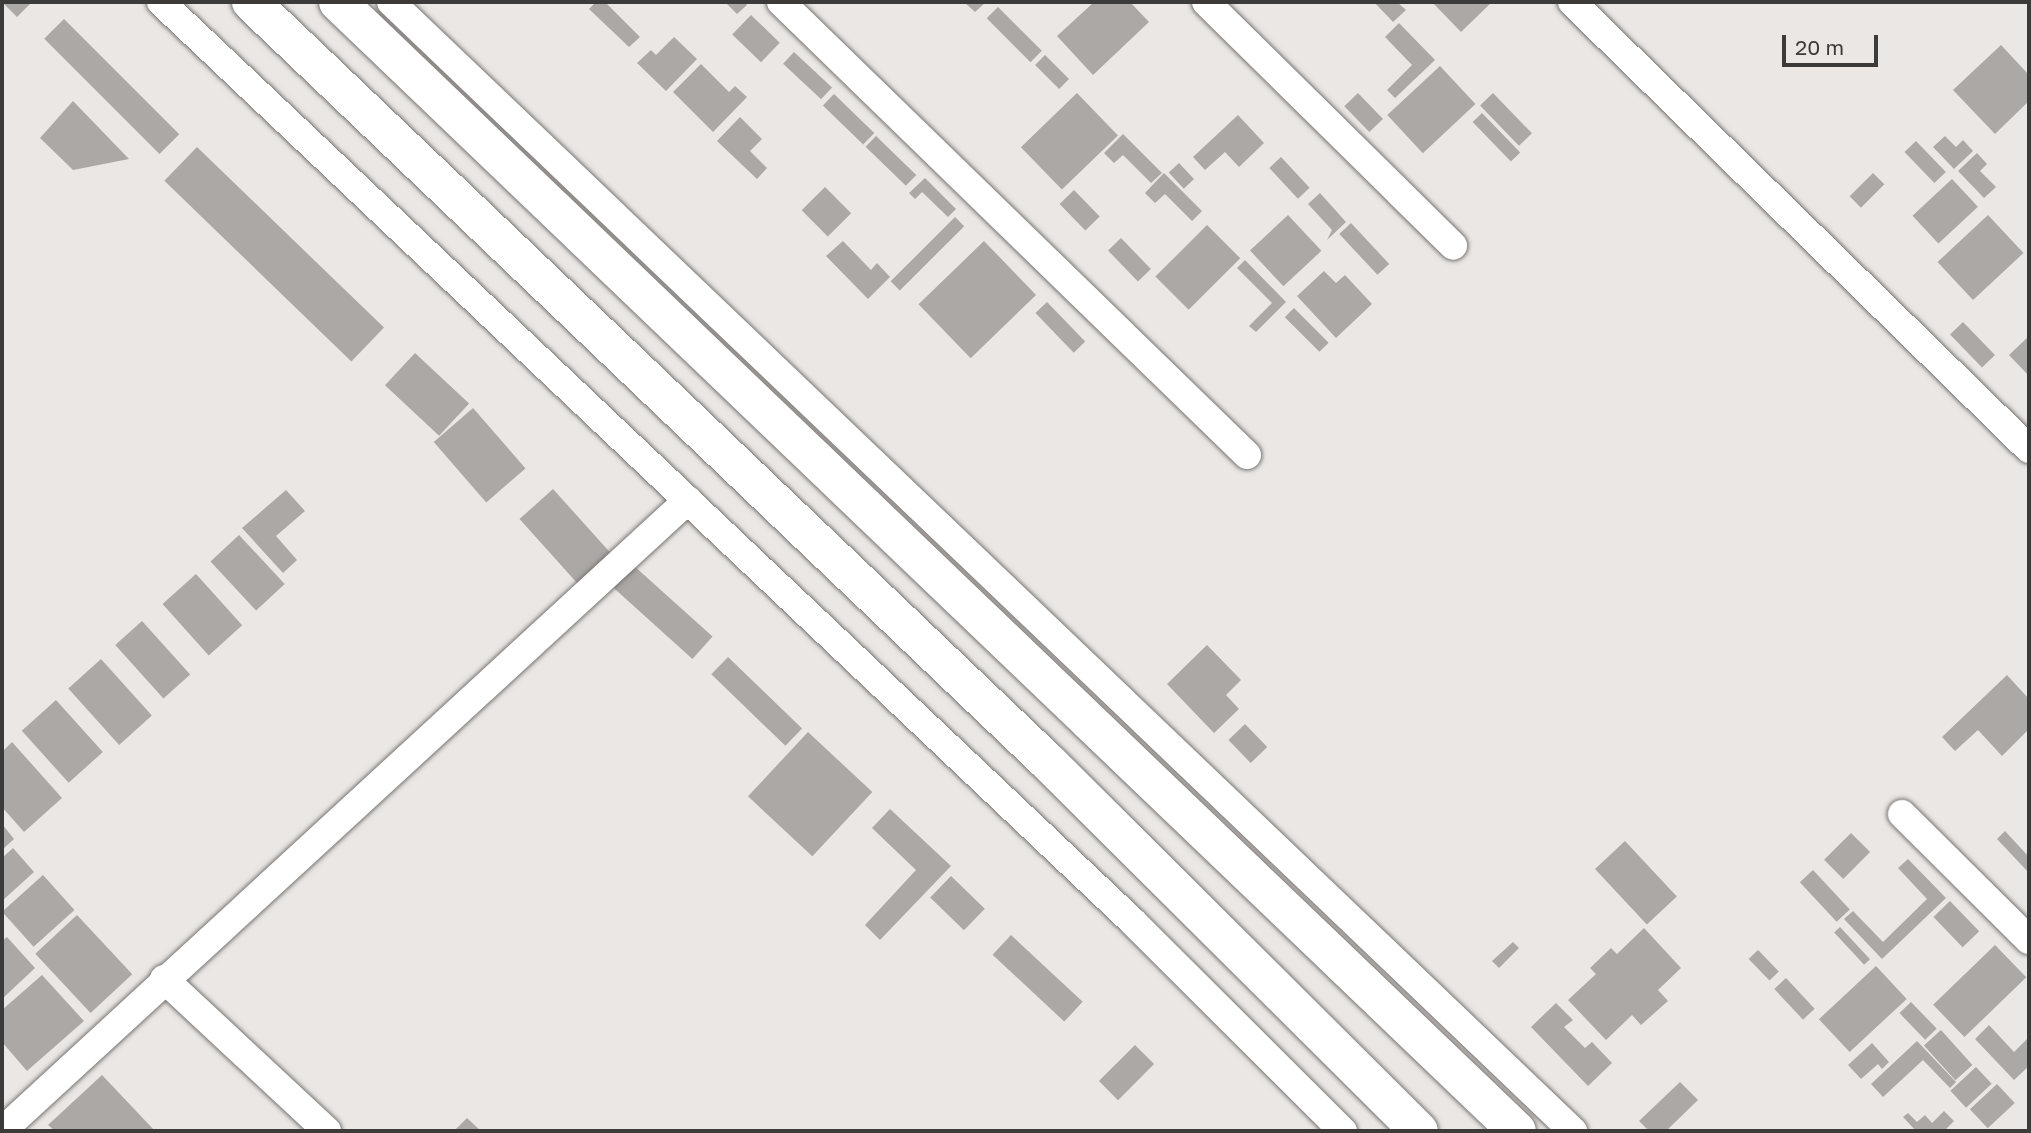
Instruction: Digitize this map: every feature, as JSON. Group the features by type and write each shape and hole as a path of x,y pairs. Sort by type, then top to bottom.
{"main road":[{"path":"251,2 1048,762 1419,1131"},
{"path":"338,2 1517,1131"}],"street":[{"path":"161,2 1132,921 1343,1131"},
{"path":"391,2 1573,1131"},
{"path":"780,2 1247,455"},
{"path":"1206,2 1453,246"},
{"path":"1572,2 2029,449"},
{"path":"8,1125 688,500"},
{"path":"1902,814 2029,940"},
{"path":"164,979 327,1131"}],"building":[{"path":"2,2 32,2 17,17"},
{"path":"596,2 605,2 640,37 629,47 589,9"},
{"path":"725,2 744,2 747,5 737,14"},
{"path":"964,2 986,2 975,12"},
{"path":"1094,2 1130,2 1149,22 1093,75 1057,36"},
{"path":"1374,2 1397,2 1406,10 1393,22"},
{"path":"1432,2 1492,2 1461,32"},
{"path":"998,7 1042,51 1031,62 987,18"},
{"path":"751,15 780,43 761,62 732,34"},
{"path":"64,19 179,134 159,154 44,39"},
{"path":"1399,23 1435,60 1395,98 1387,90 1412,65 1385,37"},
{"path":"674,37 697,59 666,91 637,63 651,50 656,55"},
{"path":"2001,45 2029,75 2029,101 1995,134 1953,90"},
{"path":"794,52 832,87 821,99 783,64"},
{"path":"1045,55 1069,79 1059,89 1035,65"},
{"path":"701,64 729,92 735,86 747,97 713,132 673,92"},
{"path":"1440,66 1475,104 1423,153 1387,115"},
{"path":"1077,93 1118,135 1062,190 1021,147"},
{"path":"1358,93 1383,119 1369,132 1344,106"},
{"path":"1493,93 1532,133 1519,146 1480,106"},
{"path":"834,94 874,133 863,144 823,106"},
{"path":"73,101 129,159 73,170 40,138"},
{"path":"1482,113 1520,153 1511,162 1473,122"},
{"path":"1238,115 1264,143 1239,167 1225,152 1205,170 1193,157"},
{"path":"740,117 762,139 750,151 767,168 757,179 717,141"},
{"path":"1123,134 1162,173 1151,183 1123,155 1114,163 1104,153"},
{"path":"876,136 916,175 906,186 866,147"},
{"path":"1945,136 1956,147 1963,140 1973,151 1954,169 1933,147"},
{"path":"1916,141 1946,172 1934,183 1904,152"},
{"path":"197,147 384,328 351,361 164,181"},
{"path":"1977,153 1987,164 1980,171 1996,187 1984,198 1958,171"},
{"path":"1281,157 1310,188 1298,199 1269,168"},
{"path":"1179,163 1194,179 1184,189 1169,173"},
{"path":"1164,173 1202,211 1192,221 1165,194 1155,203 1145,193"},
{"path":"1873,173 1884,184 1861,208 1850,196"},
{"path":"925,178 956,209 948,217 922,192 915,199 909,193"},
{"path":"1952,179 1978,207 1938,244 1913,216"},
{"path":"825,187 851,213 828,236 802,210"},
{"path":"1074,190 1100,217 1085,231 1060,204"},
{"path":"1320,193 1346,222 1327,240 1332,230 1308,204"},
{"path":"1288,215 1321,251 1283,286 1250,250"},
{"path":"1988,215 2023,253 1973,300 1938,262"},
{"path":"955,217 964,226 900,291 891,281"},
{"path":"1351,223 1389,264 1377,275 1339,234"},
{"path":"1207,225 1240,258 1189,310 1155,277"},
{"path":"1121,238 1151,269 1138,281 1108,251"},
{"path":"843,241 871,270 877,263 890,277 868,299 826,256"},
{"path":"984,241 1036,295 971,358 919,304"},
{"path":"1245,260 1286,302 1256,332 1249,326 1272,303 1237,268"},
{"path":"1324,271 1336,283 1345,275 1372,304 1336,338 1297,296"},
{"path":"1047,302 1085,342 1074,353 1035,313"},
{"path":"1294,308 1329,343 1319,352 1285,317"},
{"path":"1963,322 1995,355 1982,368 1950,335"},
{"path":"2029,336 2029,376 2009,355"},
{"path":"415,353 469,403 439,436 385,385"},
{"path":"473,408 525,468 486,502 434,442"},
{"path":"553,489 611,553 577,583 520,519"},
{"path":"286,490 305,511 276,536 297,560 283,573 242,528"},
{"path":"239,535 285,584 256,611 210,562"},
{"path":"633,565 713,637 692,659 613,587"},
{"path":"196,574 242,625 209,655 163,604"},
{"path":"142,621 190,675 163,699 115,645"},
{"path":"1207,645 1241,680 1226,695 1239,709 1214,733 1167,684"},
{"path":"728,657 802,729 785,746 711,674"},
{"path":"101,659 152,715 119,745 68,688"},
{"path":"2007,675 2029,699 2029,729 2002,756 1978,730 1955,751 1942,737"},
{"path":"56,700 103,752 69,783 22,731"},
{"path":"1245,724 1267,747 1251,763 1228,740"},
{"path":"808,732 872,792 812,856 748,796"},
{"path":"12,742 62,798 24,832 2,807 2,752"},
{"path":"890,809 951,866 880,940 865,925 916,870 872,828"},
{"path":"2,824 14,839 2,850"},
{"path":"2005,831 2029,857 2029,873 1997,839"},
{"path":"1851,833 1870,852 1843,879 1824,860"},
{"path":"1625,841 1677,897 1647,925 1595,869"},
{"path":"13,848 34,872 2,901 2,858"},
{"path":"1908,859 1946,898 1882,959 1844,919 1853,911 1883,942 1927,899 1898,868"},
{"path":"1813,870 1850,909 1837,922 1800,882"},
{"path":"43,875 74,910 34,947 2,912"},
{"path":"951,876 985,909 964,930 930,898"},
{"path":"1950,901 1979,931 1963,947 1933,917"},
{"path":"77,915 132,974 91,1013 35,954"},
{"path":"1840,927 1870,959 1864,965 1834,932"},
{"path":"1644,928 1681,968 1658,990 1668,1001 1641,1025 1632,1015 1606,1040 1568,1000 1596,974 1590,968 1611,948 1617,954"},
{"path":"1011,935 1083,1002 1064,1022 993,955"},
{"path":"7,937 35,968 2,999 2,941"},
{"path":"1513,942 1519,948 1499,968 1492,961"},
{"path":"1995,945 2026,977 1964,1037 1933,1005"},
{"path":"1758,950 1779,972 1769,981 1749,959"},
{"path":"1876,966 1907,999 1850,1052 1819,1019"},
{"path":"42,975 84,1021 27,1071 2,1042 2,1010"},
{"path":"1786,978 1815,1009 1803,1020 1774,989"},
{"path":"1911,1002 1937,1029 1925,1040 1899,1013"},
{"path":"1556,1003 1573,1020 1564,1027 1585,1048 1592,1042 1612,1063 1588,1086 1531,1027"},
{"path":"1989,1025 2014,1052 2029,1037 2029,1066 2014,1080 1975,1039"},
{"path":"1941,1030 1972,1065 1955,1080 1924,1045"},
{"path":"1917,1041 1956,1082 1950,1088 1923,1060 1883,1097 1871,1084"},
{"path":"1872,1043 1889,1062 1882,1069 1878,1064 1861,1079 1848,1065"},
{"path":"1135,1045 1154,1064 1118,1100 1099,1081"},
{"path":"1976,1067 1992,1084 1966,1108 1950,1091"},
{"path":"102,1075 155,1131 55,1131 48,1125"},
{"path":"1680,1082 1698,1100 1666,1131 1649,1131 1639,1121"},
{"path":"1997,1084 2015,1103 1988,1128 1970,1109"},
{"path":"1944,1111 1954,1121 1944,1131 1916,1131 1903,1117 1908,1113 1917,1122 1925,1115 1932,1123"},
{"path":"467,1118 481,1131 454,1131"}]}
